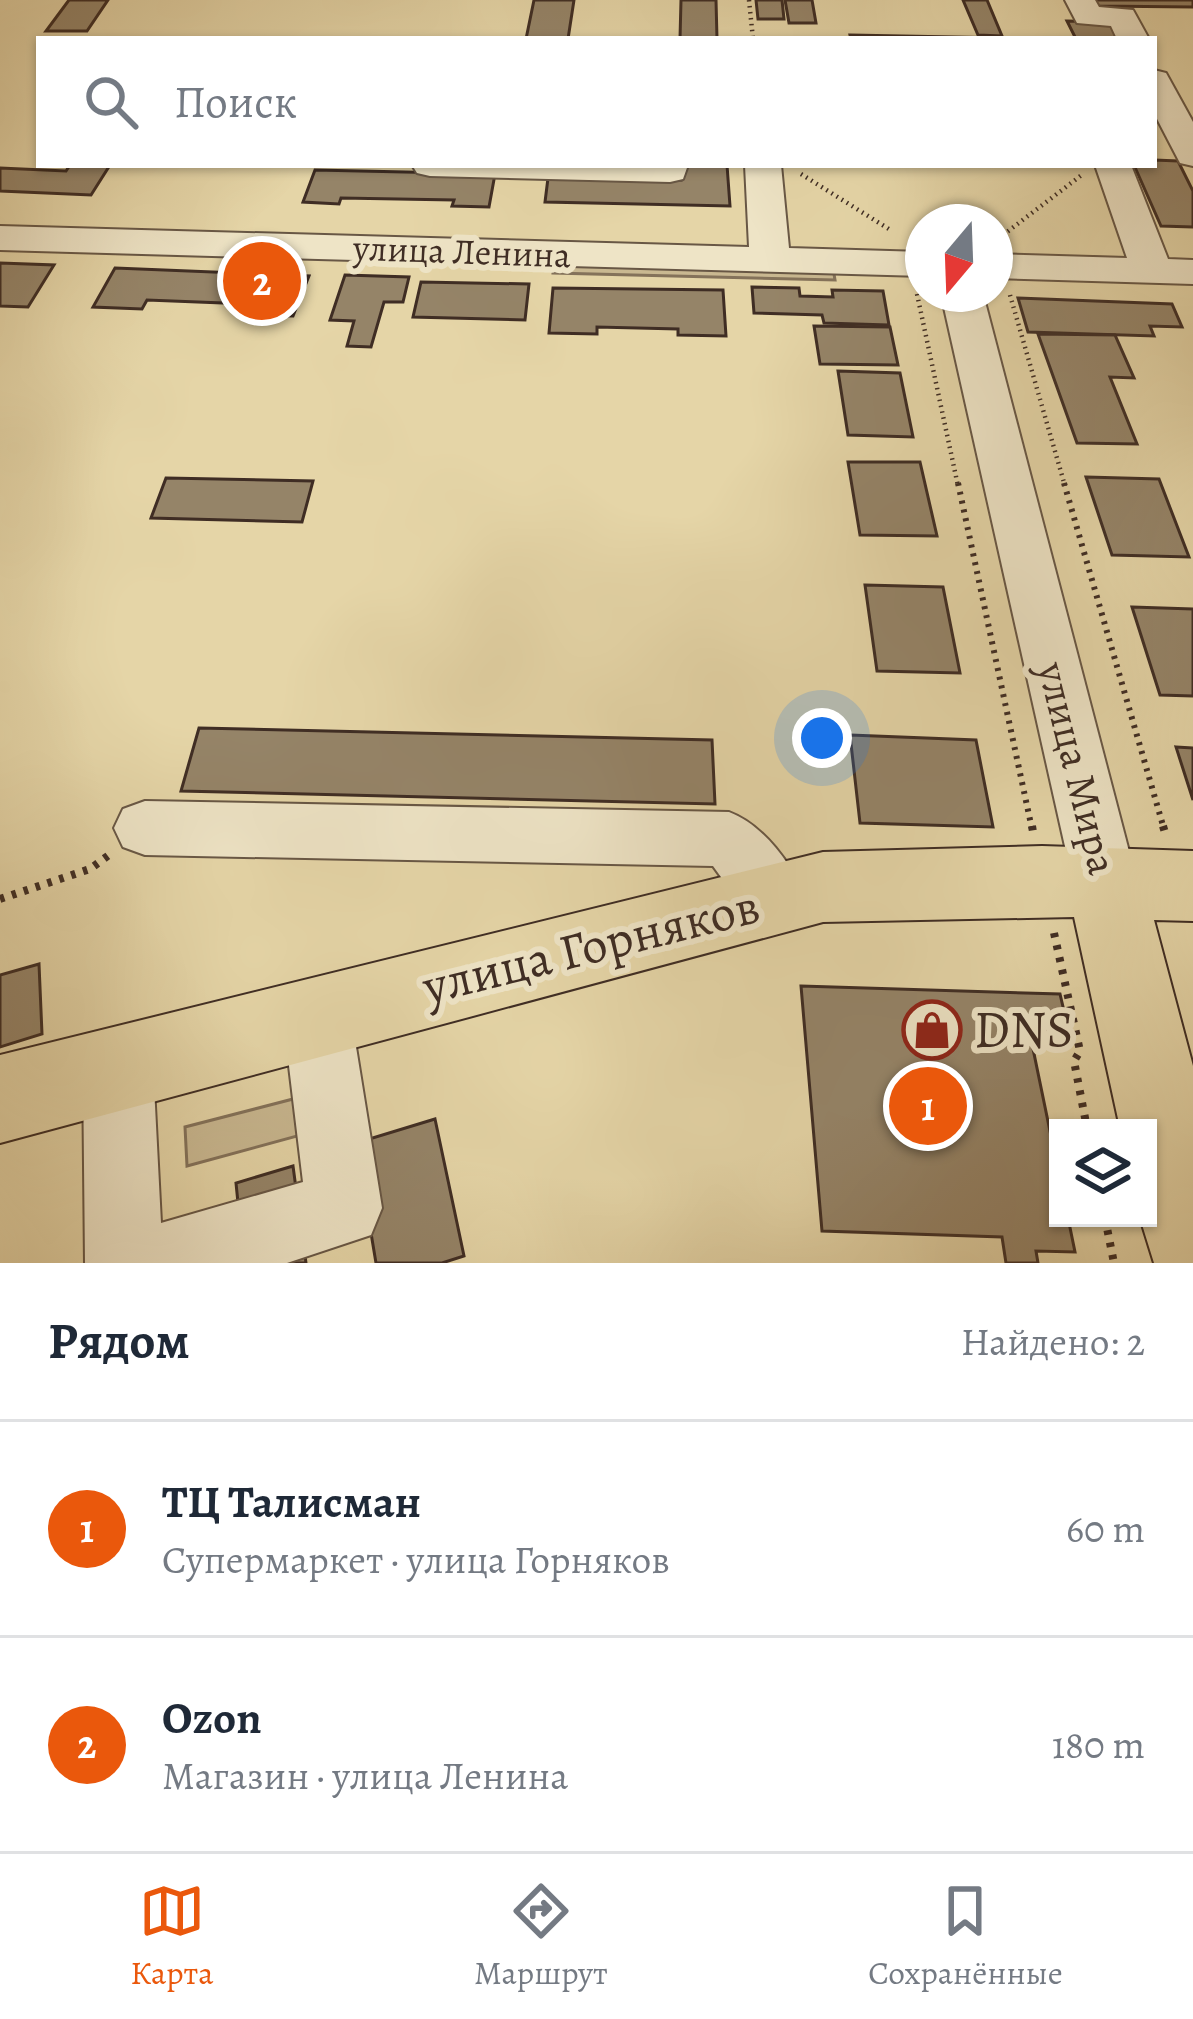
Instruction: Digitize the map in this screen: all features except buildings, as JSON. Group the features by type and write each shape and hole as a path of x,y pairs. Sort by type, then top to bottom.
{"main road":[{"name":"улица Горняков","path":"0,1099 824,887 1130,884"},
{"name":"улица Мира","path":"1130,884 1193,1243"}],"street":[{"path":"1080,0 1088,16 1122,17 1132,36"},
{"path":"1157,86 1193,155"},
{"path":"550,168 670,168"},
{"path":"763,168 770,259"},
{"path":"1114,168 1152,271"},
{"name":"улица Ленина","path":"0,238 905,264"},
{"path":"1013,282 1193,272"},
{"name":"улица Мира","path":"995,312 1130,884"},
{"path":"145,828 729,839 775,899"},
{"path":"157,1263 344,1208 317,1016"},
{"path":"118,1067 124,1263"}],"path":[{"path":"749,0 753,36"},
{"path":"792,168 905,240"},
{"path":"1013,227 1092,168"},
{"path":"933,312 1130,884"},
{"path":"995,312 1130,884 1074,1061 1085,1119"},
{"path":"0,899 90,869 145,828"},
{"path":"1107,1227 1114,1263"}],"shaded area":[{"path":"554,260 833,268 835,280 553,273"},
{"path":"297,1098 301,1135 187,1166 185,1127"}],"place":[{"name":"Ozon","path":"262,281"},
{"name":"DNS","path":"932,1030"},
{"name":"ТЦ Талисман","path":"928,1106"}]}
